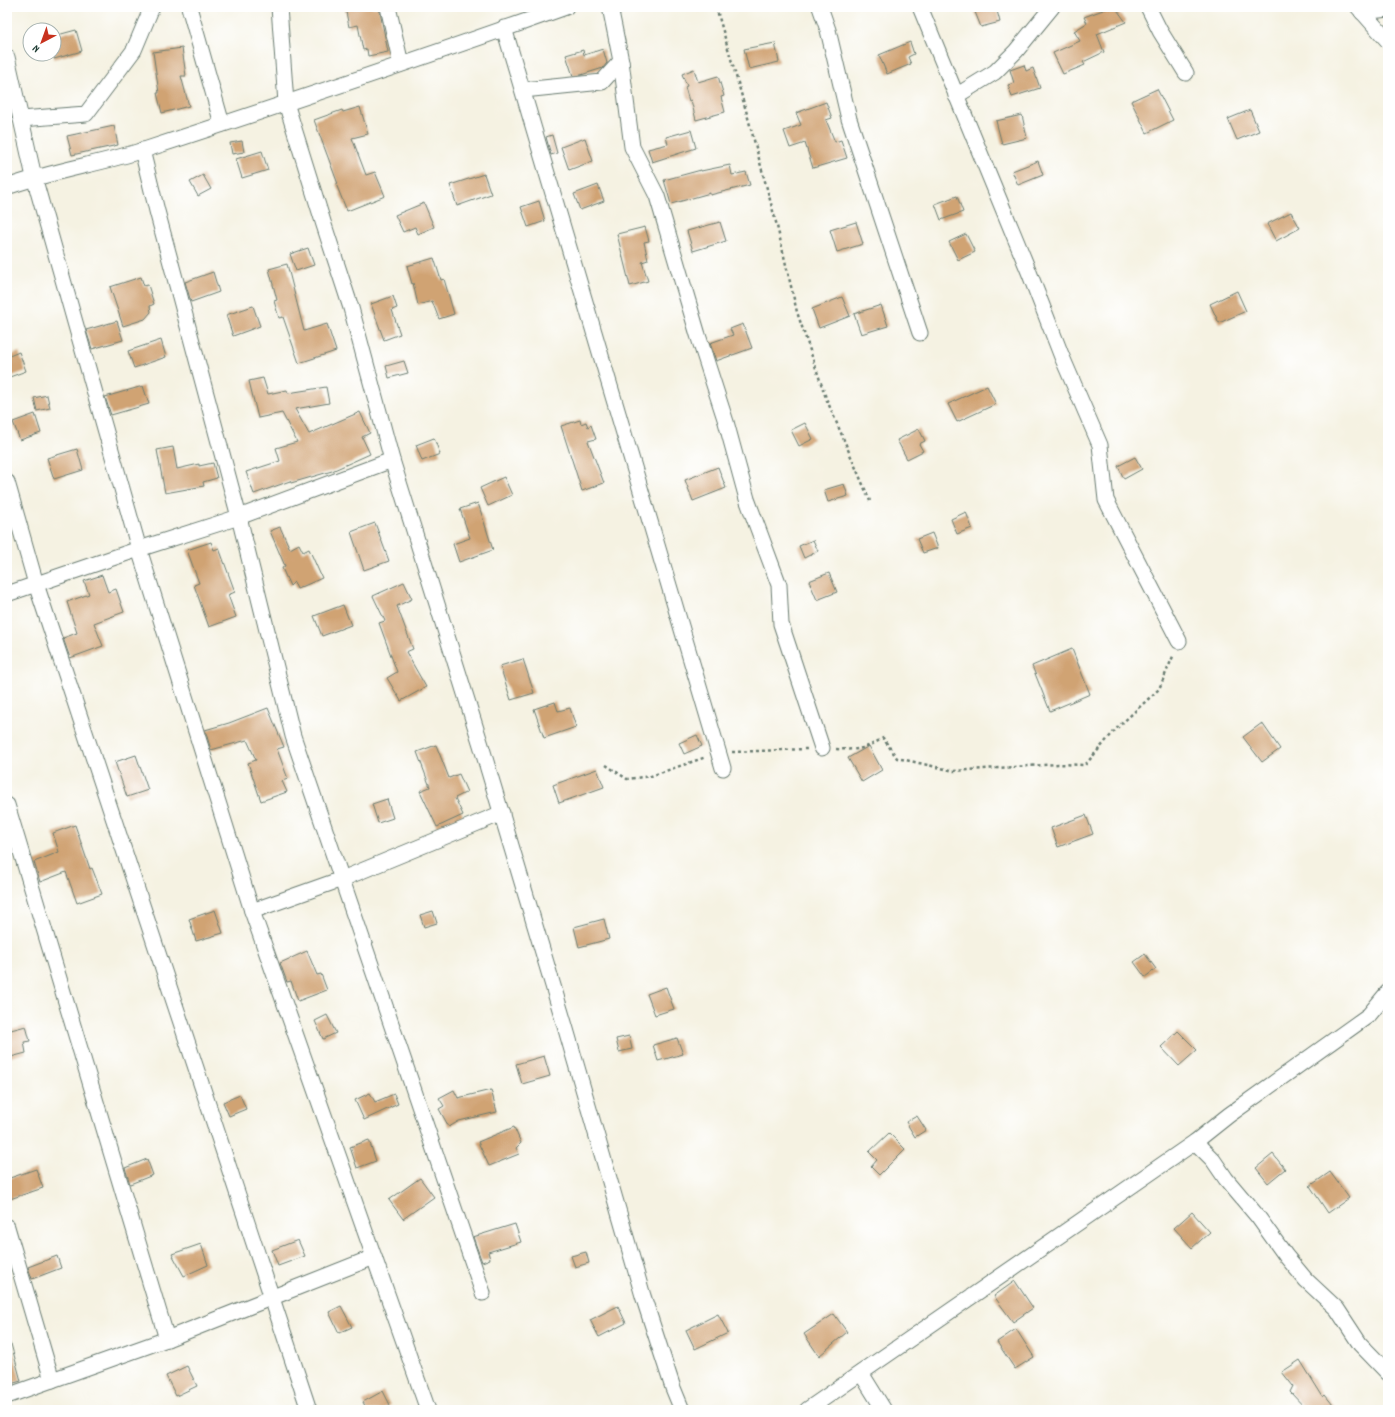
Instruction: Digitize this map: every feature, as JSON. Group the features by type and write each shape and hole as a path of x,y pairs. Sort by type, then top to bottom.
{"street":[{"path":"21,119 86,114 134,50 152,7"},
{"path":"189,7 222,124"},
{"path":"279,7 286,103 351,308 392,460 502,813 643,1296 673,1388 682,1410"},
{"path":"388,7 400,64"},
{"path":"7,187 34,178 142,150 286,103 566,7"},
{"path":"610,7 621,61 632,147 658,196 698,335 726,422 747,499 779,585 781,624 822,748"},
{"path":"820,7 828,30 849,119 920,333"},
{"path":"920,7 1026,264 1062,357 1100,445 1106,500 1179,641"},
{"path":"956,96 995,72 1016,51 1052,7"},
{"path":"1148,7 1160,31 1186,73"},
{"path":"1360,9 1388,9"},
{"path":"1360,9 1388,41"},
{"path":"504,28 723,768"},
{"path":"7,57 34,178 139,549 252,911 428,1410"},
{"path":"523,90 602,82 621,61"},
{"path":"142,150 239,518 293,736 483,1293"},
{"path":"7,594 139,549 239,518 392,460"},
{"path":"7,482 36,584 308,1410"},
{"path":"7,805 167,1339"},
{"path":"252,911 342,879 502,813"},
{"path":"807,1410 1196,1142 1229,1115 1369,1015 1388,992"},
{"path":"1196,1142 1213,1160 1306,1280 1337,1309 1360,1344 1388,1372"},
{"path":"7,1227 52,1380"},
{"path":"7,1396 167,1339 374,1257"},
{"path":"861,1373 884,1410"}],"path":[{"path":"716,7 777,226 797,312 826,398 870,501"},
{"path":"606,764 627,779 651,776 719,753 822,748 856,750 869,746 883,738 897,758 954,771 1058,764 1085,765 1118,727 1159,689 1179,641"}],"building":[{"path":"345,7 379,7 388,52 368,56 367,49 363,50 358,25 349,27"},
{"path":"973,7 996,7 1000,22 981,27"},
{"path":"1111,7 1115,7 1126,22 1097,34 1104,52 1083,62 1085,65 1063,74 1053,53 1080,41 1074,31 1087,23 1084,17"},
{"path":"76,30 82,51 62,57 62,34"},
{"path":"910,42 914,54 908,57 911,64 887,74 879,55"},
{"path":"775,43 779,62 749,69 744,49"},
{"path":"182,48 186,76 181,76 189,106 162,113 157,93 159,93 153,52"},
{"path":"603,49 607,63 603,68 573,76 566,55 583,50 584,55"},
{"path":"1024,65 1026,71 1033,68 1040,88 1012,97 1008,85 1014,83 1010,70"},
{"path":"694,69 698,82 718,76 724,96 721,97 725,112 696,120 691,100 689,101 685,87 687,86 682,74"},
{"path":"1157,89 1173,120 1147,133 1131,101"},
{"path":"826,102 832,118 826,120 835,142 841,140 847,158 813,168 805,143 790,148 784,131 801,125 796,113"},
{"path":"360,107 368,134 352,138 366,175 375,172 385,196 347,211 314,120 342,110 343,112"},
{"path":"1250,110 1259,131 1237,140 1228,119"},
{"path":"1022,115 1027,138 1002,144 996,121"},
{"path":"114,126 118,145 72,155 67,136"},
{"path":"691,130 696,148 652,162 648,149 668,144 666,137"},
{"path":"552,135 557,153 551,155 546,137"},
{"path":"585,138 593,161 569,170 561,147"},
{"path":"242,141 244,152 232,154 230,143"},
{"path":"262,151 268,170 242,178 236,159"},
{"path":"1038,161 1043,175 1018,185 1012,171"},
{"path":"730,165 732,175 746,172 750,185 710,195 710,193 671,204 664,180 701,170"},
{"path":"484,174 491,194 457,206 450,185"},
{"path":"203,175 211,189 198,196 190,182"},
{"path":"598,185 604,201 580,210 574,194"},
{"path":"957,196 963,212 941,220 935,204"},
{"path":"539,201 545,221 528,227 521,207"},
{"path":"424,203 434,227 418,234 415,227 403,232 395,215"},
{"path":"1291,212 1300,228 1276,241 1267,224"},
{"path":"720,222 726,241 693,251 687,231"},
{"path":"856,222 863,244 837,252 830,230"},
{"path":"645,227 649,241 644,242 648,260 642,262 648,281 630,286 617,234"},
{"path":"966,234 975,252 958,260 949,242"},
{"path":"308,248 314,265 296,271 290,254"},
{"path":"434,258 441,280 444,279 454,314 439,319 432,301 418,305 407,266"},
{"path":"287,264 304,331 327,324 336,351 299,363 283,317 279,318 274,301 277,300 269,269"},
{"path":"213,272 219,292 191,302 185,282"},
{"path":"141,277 144,286 148,285 154,304 150,306 151,312 145,319 123,326 110,287"},
{"path":"1237,291 1246,311 1219,323 1210,304"},
{"path":"393,296 397,308 392,310 400,334 384,340 371,304"},
{"path":"842,297 850,316 819,328 812,309"},
{"path":"881,305 888,326 861,334 854,314"},
{"path":"253,306 260,326 233,336 226,315"},
{"path":"117,321 123,340 92,349 86,330"},
{"path":"743,324 752,348 716,361 710,343 733,335 730,329"},
{"path":"161,340 166,357 134,368 128,351"},
{"path":"19,352 26,371 7,378 7,357"},
{"path":"404,361 408,373 389,378 386,366"},
{"path":"263,378 268,394 287,390 288,393 326,387 329,403 295,409 309,434 360,412 370,433 362,437 370,454 332,471 291,483 290,481 254,494 246,472 280,461 276,448 297,442 282,413 258,418 249,381"},
{"path":"143,386 149,404 111,415 105,397"},
{"path":"987,386 996,404 957,422 948,404"},
{"path":"47,395 50,408 37,411 34,398"},
{"path":"35,414 41,433 20,440 13,422"},
{"path":"580,420 581,424 586,422 588,427 591,425 596,439 588,441 604,483 582,491 561,426"},
{"path":"805,423 813,439 799,446 791,430"},
{"path":"919,429 925,441 919,444 923,451 907,459 897,440"},
{"path":"434,438 440,454 422,461 416,445"},
{"path":"173,447 177,469 199,464 199,466 213,463 217,478 203,482 204,486 165,493 157,450"},
{"path":"77,449 83,470 54,479 47,458"},
{"path":"1135,457 1142,469 1124,479 1118,466"},
{"path":"718,467 726,488 693,501 685,480"},
{"path":"504,477 512,495 488,506 480,488"},
{"path":"844,484 848,496 828,502 824,490"},
{"path":"478,503 493,550 459,562 453,544 470,538 460,509"},
{"path":"966,512 972,528 957,534 951,519"},
{"path":"375,523 389,561 364,570 351,532"},
{"path":"280,527 290,549 299,544 303,552 309,549 322,578 297,589 294,582 290,586 282,568 285,566 270,531"},
{"path":"932,533 938,548 923,553 917,539"},
{"path":"813,540 818,551 804,558 799,546"},
{"path":"211,542 214,550 219,548 235,592 228,595 236,617 209,627 194,585 199,583 187,550"},
{"path":"829,573 837,592 817,600 809,581"},
{"path":"102,575 108,592 116,589 124,612 94,623 103,646 70,658 63,638 77,633 67,602 89,594 84,581"},
{"path":"404,582 412,599 397,606 413,649 406,652 426,687 401,701 387,678 397,672 379,623 385,621 373,596"},
{"path":"343,605 351,625 322,636 314,616"},
{"path":"1072,649 1090,694 1050,711 1032,666"},
{"path":"523,659 534,693 511,700 500,666"},
{"path":"555,702 558,711 570,708 576,727 544,738 534,709"},
{"path":"268,708 284,747 277,749 288,779 282,781 287,792 261,801 248,763 256,760 247,740 211,750 205,730 229,723"},
{"path":"1262,723 1280,749 1262,762 1243,737"},
{"path":"697,735 702,746 684,754 679,743"},
{"path":"436,745 449,778 459,774 467,792 455,798 463,815 437,827 420,791 430,787 417,752"},
{"path":"869,746 882,770 862,782 848,758"},
{"path":"136,755 148,790 127,797 115,762"},
{"path":"597,769 604,787 559,803 553,785"},
{"path":"387,799 393,818 378,823 372,804"},
{"path":"1086,815 1093,834 1058,847 1051,828"},
{"path":"75,825 90,869 92,868 102,894 77,903 66,872 40,882 34,862 59,852 53,833"},
{"path":"215,910 223,933 196,941 189,919"},
{"path":"433,911 437,923 424,927 420,915"},
{"path":"604,919 609,939 579,947 574,927"},
{"path":"307,951 317,975 321,974 327,990 298,1001 291,981 287,982 280,963"},
{"path":"1145,954 1156,969 1145,977 1134,962"},
{"path":"666,987 674,1009 655,1015 647,994"},
{"path":"327,1015 336,1033 323,1039 315,1021"},
{"path":"26,1026 30,1041 24,1042 26,1053 7,1058 7,1031"},
{"path":"1178,1031 1197,1050 1179,1066 1161,1047"},
{"path":"629,1036 632,1049 619,1052 616,1039"},
{"path":"677,1038 683,1054 658,1061 653,1045"},
{"path":"544,1056 550,1076 522,1084 516,1064"},
{"path":"454,1090 458,1098 491,1090 497,1112 459,1121 449,1127 439,1109 444,1106 439,1098"},
{"path":"370,1093 375,1102 394,1094 398,1104 364,1120 355,1100"},
{"path":"240,1095 246,1109 229,1116 223,1102"},
{"path":"917,1116 926,1130 915,1137 906,1122"},
{"path":"514,1127 521,1143 516,1148 519,1154 489,1166 478,1142"},
{"path":"889,1133 905,1149 879,1175 871,1167 877,1160 869,1152"},
{"path":"369,1140 376,1161 357,1168 350,1147"},
{"path":"1273,1154 1285,1169 1268,1183 1256,1168"},
{"path":"147,1159 153,1175 130,1184 125,1168"},
{"path":"36,1169 43,1188 7,1200 7,1179"},
{"path":"1330,1172 1349,1198 1328,1213 1310,1186"},
{"path":"420,1178 434,1197 403,1219 389,1200"},
{"path":"1192,1212 1210,1232 1192,1248 1174,1228"},
{"path":"515,1224 521,1242 488,1252 490,1259 482,1262 473,1237"},
{"path":"298,1240 305,1256 278,1266 272,1250"},
{"path":"201,1244 208,1265 184,1276 172,1254"},
{"path":"586,1252 589,1263 575,1267 571,1256"},
{"path":"57,1256 61,1268 32,1279 28,1267"},
{"path":"1015,1281 1033,1308 1013,1322 994,1296"},
{"path":"341,1306 352,1327 339,1333 329,1312"},
{"path":"618,1306 626,1323 599,1337 590,1320"},
{"path":"718,1314 728,1333 695,1349 686,1330"},
{"path":"834,1314 847,1332 819,1356 804,1334"},
{"path":"1016,1329 1034,1357 1015,1369 997,1342"},
{"path":"11,1344 21,1381 7,1385 7,1345"},
{"path":"1300,1360 1323,1397 1325,1395 1337,1410 1307,1410 1290,1392 1293,1386 1282,1372"},
{"path":"187,1366 197,1386 176,1396 166,1376"},
{"path":"383,1391 390,1405 381,1410 367,1410 363,1402"}]}
